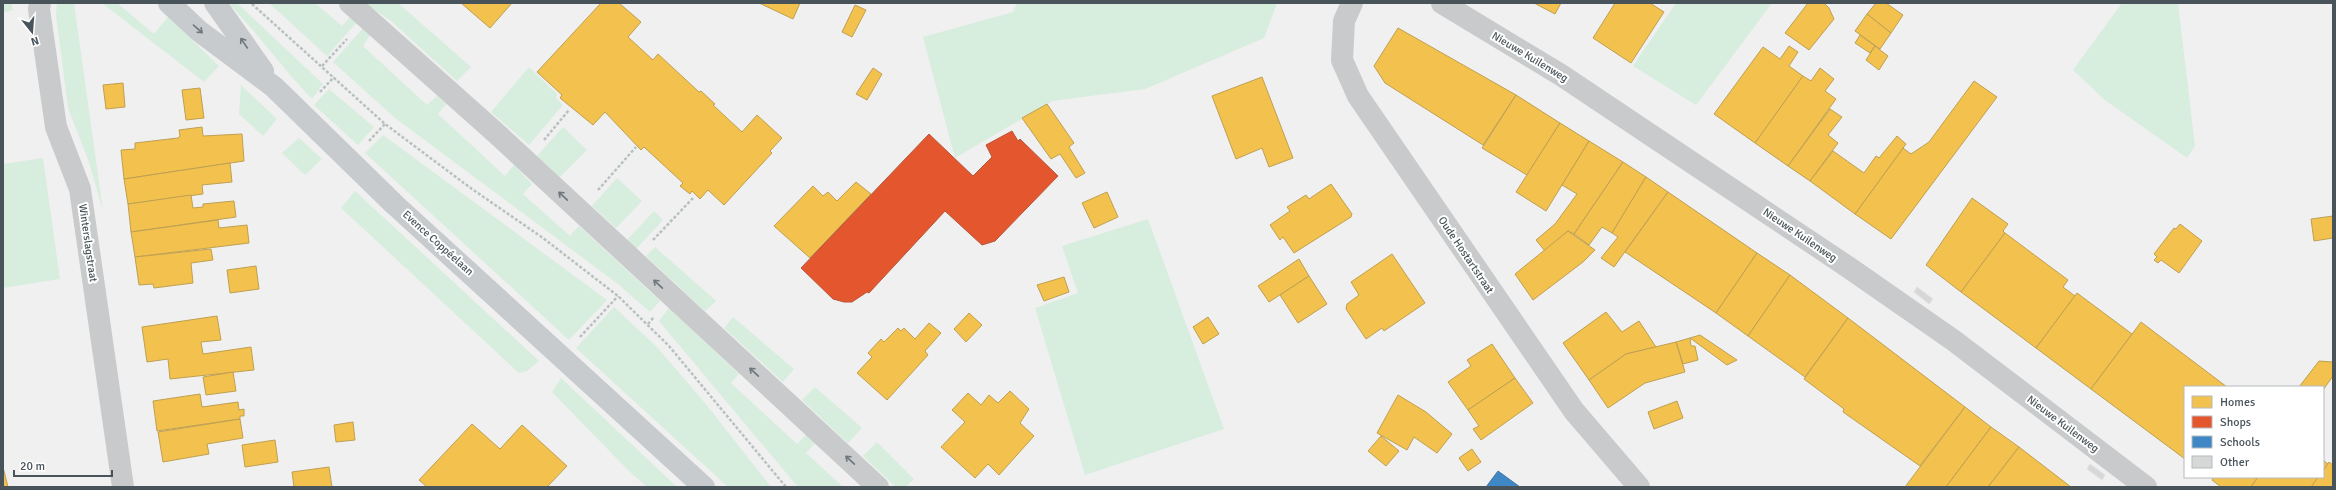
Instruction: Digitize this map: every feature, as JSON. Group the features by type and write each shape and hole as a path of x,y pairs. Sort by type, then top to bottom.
{"street":[{"name":"Winterslagstraat","path":"40,3 39,9 56,127 80,189 123,487"},
{"name":"Evence Coppéelaan","path":"169,3 199,30 274,87 394,204 704,487"},
{"path":"215,3 274,87"},
{"path":"350,3 497,134 878,487"},
{"name":"Oude Hostartstraat","path":"1352,3 1344,21 1342,60 1358,96 1574,411 1639,487"},
{"name":"Nieuwe Kuilenweg","path":"1442,3 1561,75 1855,271 1953,340 2146,487"}],"path":[{"path":"251,3 385,124 472,189 543,238 618,296 669,346 786,487"},
{"path":"322,66 366,18"},
{"path":"542,144 569,110"},
{"path":"597,192 636,147"},
{"path":"651,242 694,197"},
{"path":"562,356 618,296"}],"green space":[{"path":"3,3 11,3 13,10 3,13"},
{"path":"57,3 74,3 103,211 89,162 68,108 56,15"},
{"path":"102,3 117,3 154,34 168,17 219,66 204,82"},
{"path":"228,3 237,3 323,84 312,99 290,75 250,26"},
{"path":"269,3 315,3 342,26 350,17 357,22 327,56"},
{"path":"364,3 398,3 471,67 457,81 390,20"},
{"path":"1017,3 1277,3 1264,38 1145,89 1052,101 955,158 923,37 1013,12"},
{"path":"1676,3 1772,3 1696,105 1633,66"},
{"path":"2122,3 2178,3 2195,146 2187,158 2105,100 2073,70"},
{"path":"363,28 370,35 363,46 427,105 437,96 446,104 438,114 505,176 514,165 532,184 523,194 570,236 579,226 660,301 650,312 618,284 395,118 333,62"},
{"path":"529,67 557,94 556,98 563,105 529,145 491,112"},
{"path":"241,85 277,119 263,136 239,114"},
{"path":"329,89 374,127 358,145 314,105"},
{"path":"563,127 587,150 560,177 537,156"},
{"path":"383,135 607,300 569,340 365,153"},
{"path":"299,138 322,159 305,175 282,153"},
{"path":"43,158 60,279 3,288 3,164"},
{"path":"617,178 642,201 616,228 592,206"},
{"path":"355,191 539,361 527,371 519,373 341,208"},
{"path":"654,211 663,220 636,249 627,240"},
{"path":"1148,219 1224,429 1085,475 1035,308 1078,293 1062,246"},
{"path":"655,247 716,301 705,311 646,256"},
{"path":"614,307 657,347 705,403 771,487 728,487 576,348"},
{"path":"669,308 739,374 731,383 797,444 806,435 815,443 806,453 843,487 798,487 659,321"},
{"path":"733,317 794,369 783,382 724,328"},
{"path":"561,378 677,487 647,487 630,472 552,392"},
{"path":"815,387 862,428 848,443 802,400"},
{"path":"877,442 914,479 906,487 896,487 863,456"}],"building: Homes":[{"path":"461,3 512,3 490,28"},
{"path":"601,3 619,3 641,22 628,37 653,60 658,54 699,92 701,91 715,104 713,105 742,132 757,115 782,138 770,151 772,153 724,205 708,190 700,199 692,191 690,194 680,186 683,183 644,147 641,150 605,112 593,125 560,98 562,95 537,72"},
{"path":"759,3 800,3 793,19"},
{"path":"1534,3 1561,3 1555,14"},
{"path":"1615,3 1650,3 1664,12 1631,63 1593,38"},
{"path":"1808,3 1824,3 1829,8 1834,19 1809,50 1785,33"},
{"path":"1876,3 1886,3 1903,15 1891,33 1867,14"},
{"path":"855,5 866,10 852,37 842,32"},
{"path":"1867,14 1891,33 1880,49 1855,31"},
{"path":"1398,28 1516,95 1483,145 1385,83 1374,66"},
{"path":"1860,35 1875,46 1870,53 1855,43"},
{"path":"1789,46 1798,52 1789,66 1803,76 1755,143 1714,114 1763,47 1780,59"},
{"path":"1875,46 1888,56 1879,70 1866,60"},
{"path":"873,68 882,74 867,100 856,94"},
{"path":"1820,68 1834,79 1825,91 1836,99 1788,166 1755,143 1803,76 1811,81"},
{"path":"1262,77 1293,158 1269,167 1262,148 1236,159 1212,96"},
{"path":"1974,81 1997,97 1891,239 1855,214 1903,148 1911,154 1929,142"},
{"path":"123,83 125,107 106,109 103,85"},
{"path":"200,88 204,118 186,120 182,90"},
{"path":"1516,95 1560,123 1527,175 1482,148"},
{"path":"1047,104 1074,143 1069,147 1085,173 1076,178 1060,154 1051,159 1022,118"},
{"path":"1830,109 1842,117 1828,135 1838,143 1810,181 1788,166"},
{"path":"1560,123 1589,141 1546,211 1516,192"},
{"path":"202,127 203,136 242,134 244,161 124,179 121,150 135,149 135,143 178,138 180,136 179,130"},
{"path":"1897,136 1906,144 1855,214 1810,181 1833,151 1864,173 1876,156 1879,158"},
{"path":"1589,141 1623,162 1574,234 1568,231 1545,251 1536,240 1555,224 1577,194 1562,185"},
{"path":"1623,162 1646,177 1612,233 1602,227 1589,245 1574,234"},
{"path":"230,163 232,182 202,185 203,194 128,204 124,179"},
{"path":"1646,177 1668,192 1614,267 1601,258 1618,237 1612,233"},
{"path":"856,182 871,194 810,258 774,226 813,186 823,196 828,192 837,201"},
{"path":"1331,184 1352,214 1351,217 1294,253 1283,237 1280,240 1270,225 1290,211 1287,207 1306,195 1309,199"},
{"path":"1107,192 1118,217 1094,228 1082,203"},
{"path":"1668,192 1757,253 1716,313 1625,252"},
{"path":"191,195 193,208 203,207 203,204 234,201 236,217 131,232 128,204"},
{"path":"1972,198 2008,224 2003,231 2005,233 1961,292 1926,265"},
{"path":"2333,216 2333,238 2314,241 2311,219"},
{"path":"218,220 219,228 247,225 249,243 135,257 131,232"},
{"path":"2180,224 2202,241 2179,273 2161,260 2158,263 2154,260 2157,257 2154,254 2174,228 2176,229"},
{"path":"1568,231 1595,250 1583,262 1533,300 1515,274"},
{"path":"2005,233 2068,280 2063,287 2075,296 2036,348 1961,292"},
{"path":"211,249 213,260 191,263 193,283 154,288 153,284 139,285 135,257"},
{"path":"1757,253 1790,275 1748,336 1716,313"},
{"path":"1392,254 1425,303 1384,331 1382,328 1366,339 1346,309 1347,304 1359,295 1351,282"},
{"path":"1299,259 1309,276 1269,302 1258,286"},
{"path":"256,266 259,289 230,293 227,270"},
{"path":"1790,275 1848,318 1805,377 1748,336"},
{"path":"1309,276 1327,304 1298,323 1280,295"},
{"path":"1064,277 1069,292 1044,301 1037,285"},
{"path":"2077,293 2132,334 2091,389 2036,348"},
{"path":"1606,312 1622,332 1639,321 1656,347 1626,354 1589,380 1563,343"},
{"path":"969,313 982,325 966,342 954,329"},
{"path":"217,316 221,340 201,342 203,354 251,347 254,370 170,379 168,359 147,362 142,327"},
{"path":"1208,317 1219,334 1203,344 1193,327"},
{"path":"1848,318 1965,407 1920,466 1843,412 1844,409 1804,379"},
{"path":"2141,322 2226,386 2184,386 2184,458 2091,389"},
{"path":"929,323 941,333 925,351 928,355 887,400 857,373 872,357 868,353 881,339 884,342 898,328 901,331 904,328 915,339"},
{"path":"1700,335 1737,360 1727,365 1690,338"},
{"path":"1690,338 1691,346 1695,346 1698,360 1683,364 1676,342"},
{"path":"1676,342 1685,372 1645,383 1608,408 1589,380 1626,354"},
{"path":"1492,344 1515,378 1468,410 1448,382 1471,366 1467,360"},
{"path":"2319,361 2333,362 2333,376 2324,389 2324,386 2300,386"},
{"path":"233,372 236,391 206,395 203,377"},
{"path":"1515,378 1533,403 1481,440 1473,429 1479,426 1468,410"},
{"path":"1010,391 1029,409 1020,423 1034,436 999,475 988,464 975,478 941,447 965,422 952,410 968,393 981,405 989,395 998,403"},
{"path":"200,394 202,407 238,402 239,410 244,409 244,416 240,416 240,419 157,431 153,401"},
{"path":"1398,395 1426,412 1452,434 1437,453 1414,437 1407,450 1377,433"},
{"path":"1677,401 1683,418 1654,429 1648,412"},
{"path":"1965,407 1991,427 1946,487 1905,487"},
{"path":"240,419 243,438 207,444 209,454 163,462 158,432"},
{"path":"353,422 355,440 336,442 334,425"},
{"path":"472,424 500,449 522,425 567,466 547,487 427,487 419,480"},
{"path":"1991,427 2019,447 1988,487 1946,487"},
{"path":"1381,436 1399,451 1386,466 1368,451"},
{"path":"275,440 278,462 245,467 242,445"},
{"path":"2019,447 2071,487 1988,487"},
{"path":"1472,449 1481,462 1468,471 1459,458"},
{"path":"2324,461 2328,464 2324,470"},
{"path":"2329,462 2333,465 2333,487 2311,487 2317,478 2324,478 2324,470"},
{"path":"3,467 8,487 3,487"},
{"path":"329,467 332,487 294,487 292,472"},
{"path":"2213,478 2257,478 2251,487 2221,487 2212,480"},
{"path":"2257,478 2317,478 2311,487 2251,487"}],"building: Shops":[{"path":"1012,131 1018,141 1020,139 1058,176 995,241 982,245 945,211 869,293 867,292 852,302 844,302 833,299 801,268 929,134 973,176 992,157 986,145"}],"building: Schools":[{"path":"1498,471 1520,487 1486,487"}],"building: Other":[{"path":"1917,287 1933,299 1929,304 1914,292"},
{"path":"2090,464 2105,475 2102,480 2087,469"}]}
